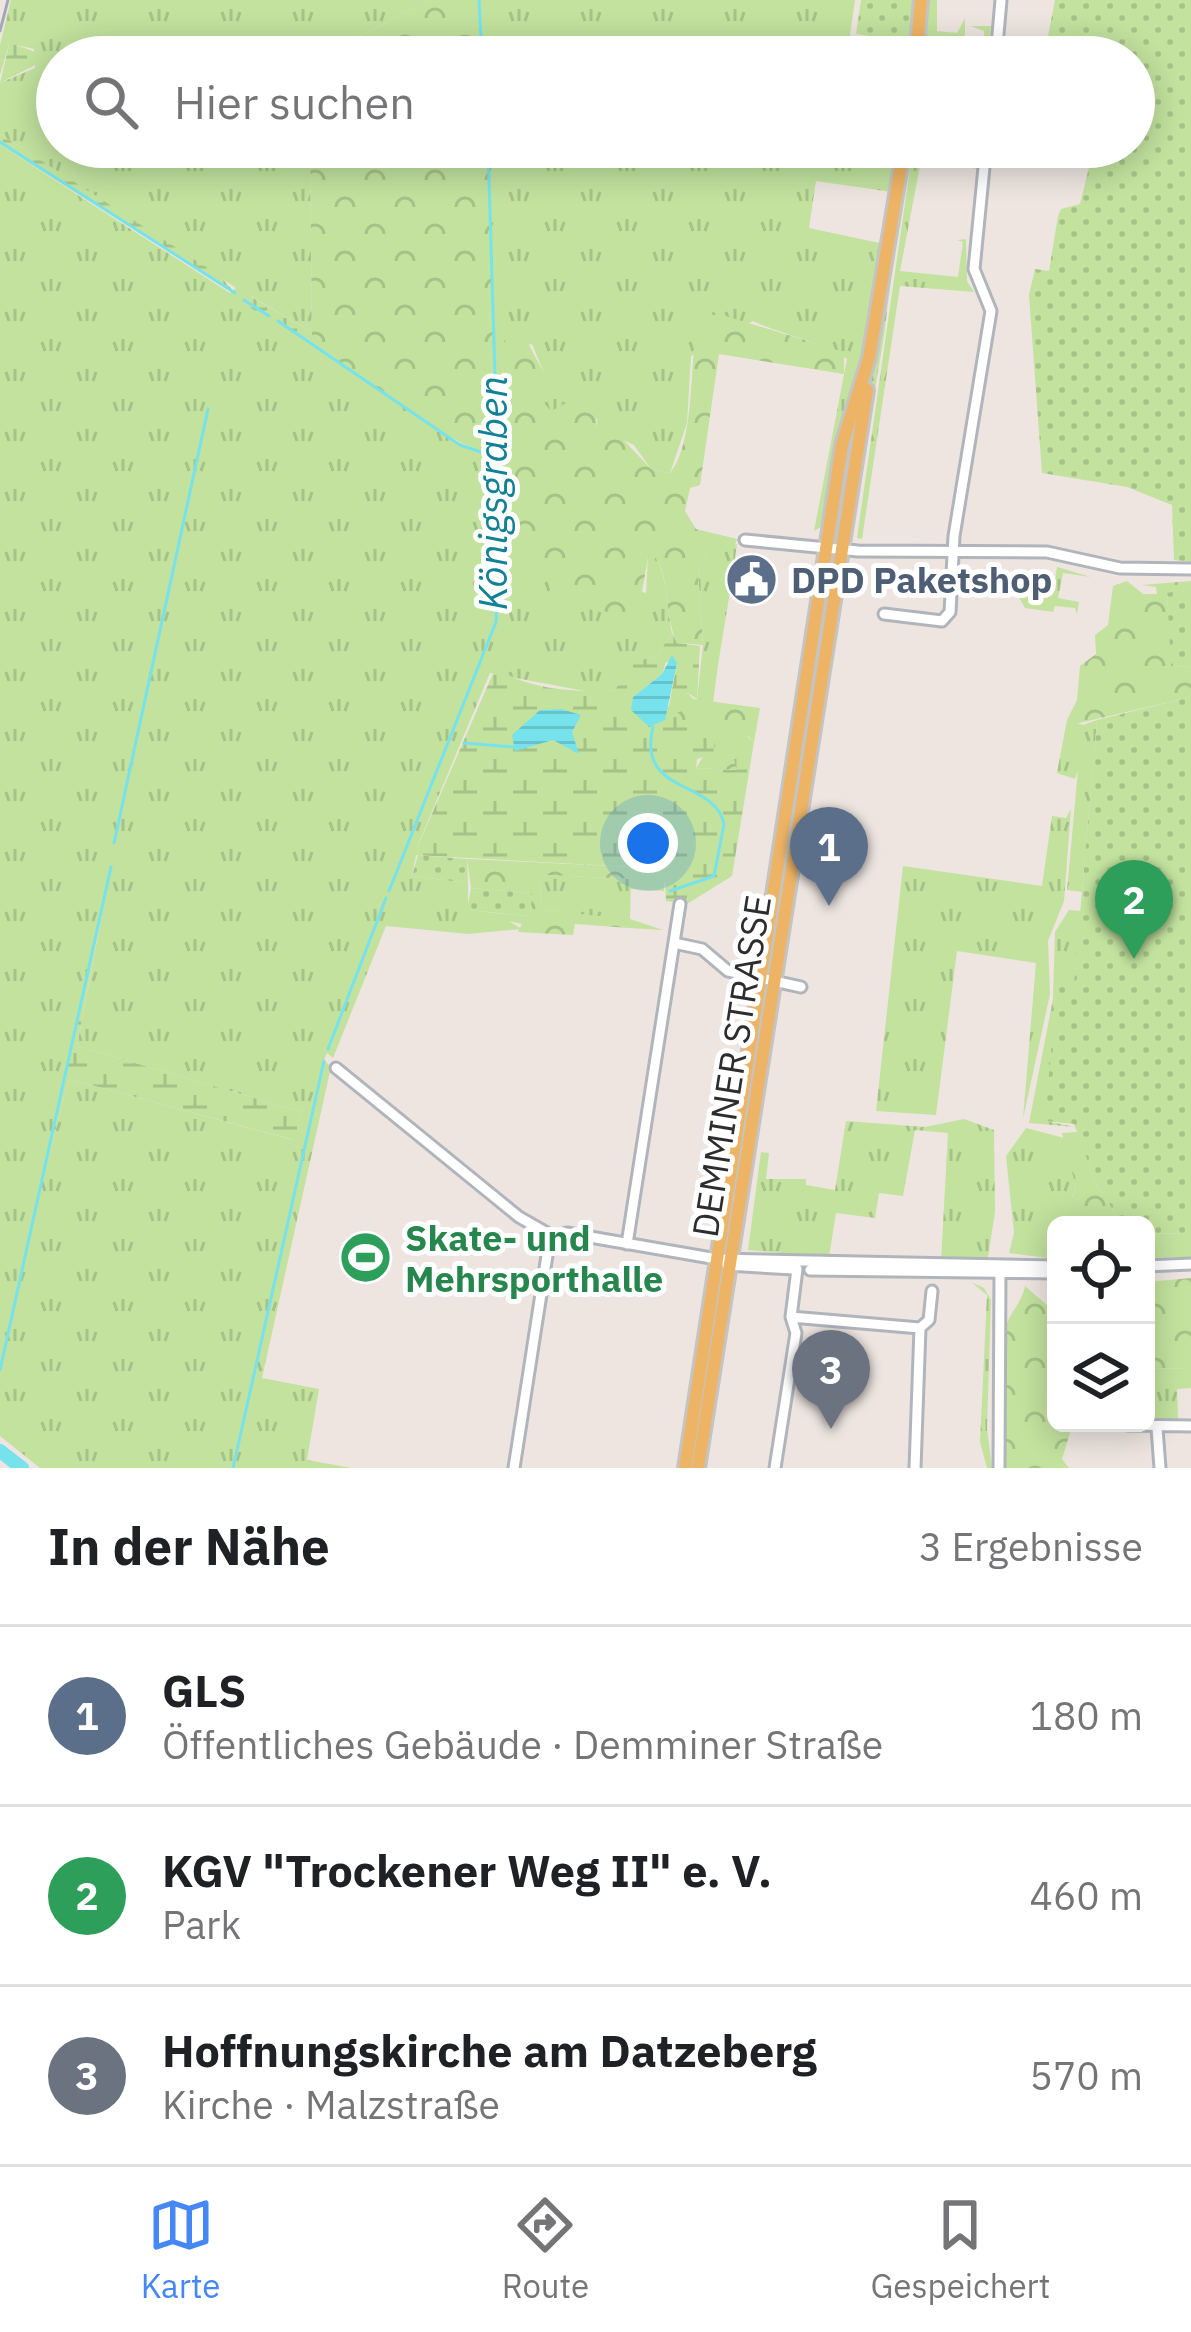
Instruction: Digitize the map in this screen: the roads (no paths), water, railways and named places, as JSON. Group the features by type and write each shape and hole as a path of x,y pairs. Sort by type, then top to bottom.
{"main road":[{"path":"918,36 921,0"},
{"name":"DEMMINER STRASSE","path":"698,1468 833,549 842,445 877,317 901,168"},
{"name":"DEMMINER STRASSE","path":"686,1468 726,1262"}],"street":[{"path":"998,36 1001,0"},
{"path":"884,614 946,619 991,310 974,269 984,168"},
{"path":"745,540 833,549 1047,552 1120,568 1191,569"},
{"path":"627,1244 680,904"},
{"path":"674,943 703,950 728,971 801,987"},
{"path":"336,1068 519,1217 554,1237 567,1234 726,1262 797,1269 1047,1269"},
{"path":"514,1468 554,1237"},
{"path":"726,1262 1000,1270"},
{"path":"1155,1266 1191,1264"},
{"path":"775,1468 796,1333 791,1317 797,1269"},
{"path":"999,1468 1000,1270"},
{"path":"915,1468 920,1328 929,1320 932,1291"},
{"path":"791,1317 920,1328"},
{"path":"1160,1468 1157,1428 1191,1426"}],"water":[{"path":"672,655 677,663 665,720 649,727 631,710 633,697 662,674"},
{"path":"540,710 581,715 572,732 579,754 553,740 515,751 512,735"}],"waterway":[{"name":"Königsgraben","path":"479,0 481,36"},
{"path":"0,142 36,165"},
{"path":"40,168 235,293"},
{"name":"Königsgraben","path":"389,891 496,622 500,541 489,168"},
{"path":"244,300 269,316"},
{"path":"278,321 460,445 496,457"},
{"path":"114,843 208,409"},
{"path":"653,727 651,749 656,765 666,776 707,799 724,824 714,876 670,891"},
{"path":"464,743 514,747"},
{"path":"0,1370 111,867"},
{"name":"Königsgraben","path":"328,1049 386,898"},
{"name":"Königsgraben","path":"233,1468 324,1061"},
{"path":"0,1451 22,1468"}],"railway":[{"path":"0,31 8,0"}],"place":[{"name":"DPD Paketshop","path":"752,579"},
{"name":"GLS","path":"829,906"},
{"name":"KGV \"Trockener Weg II\" e. V.","path":"1134,959"},
{"name":"Skate- und Mehrsporthalle","path":"366,1258"},
{"name":"Hoffnungskirche am Datzeberg","path":"831,1429"}]}
